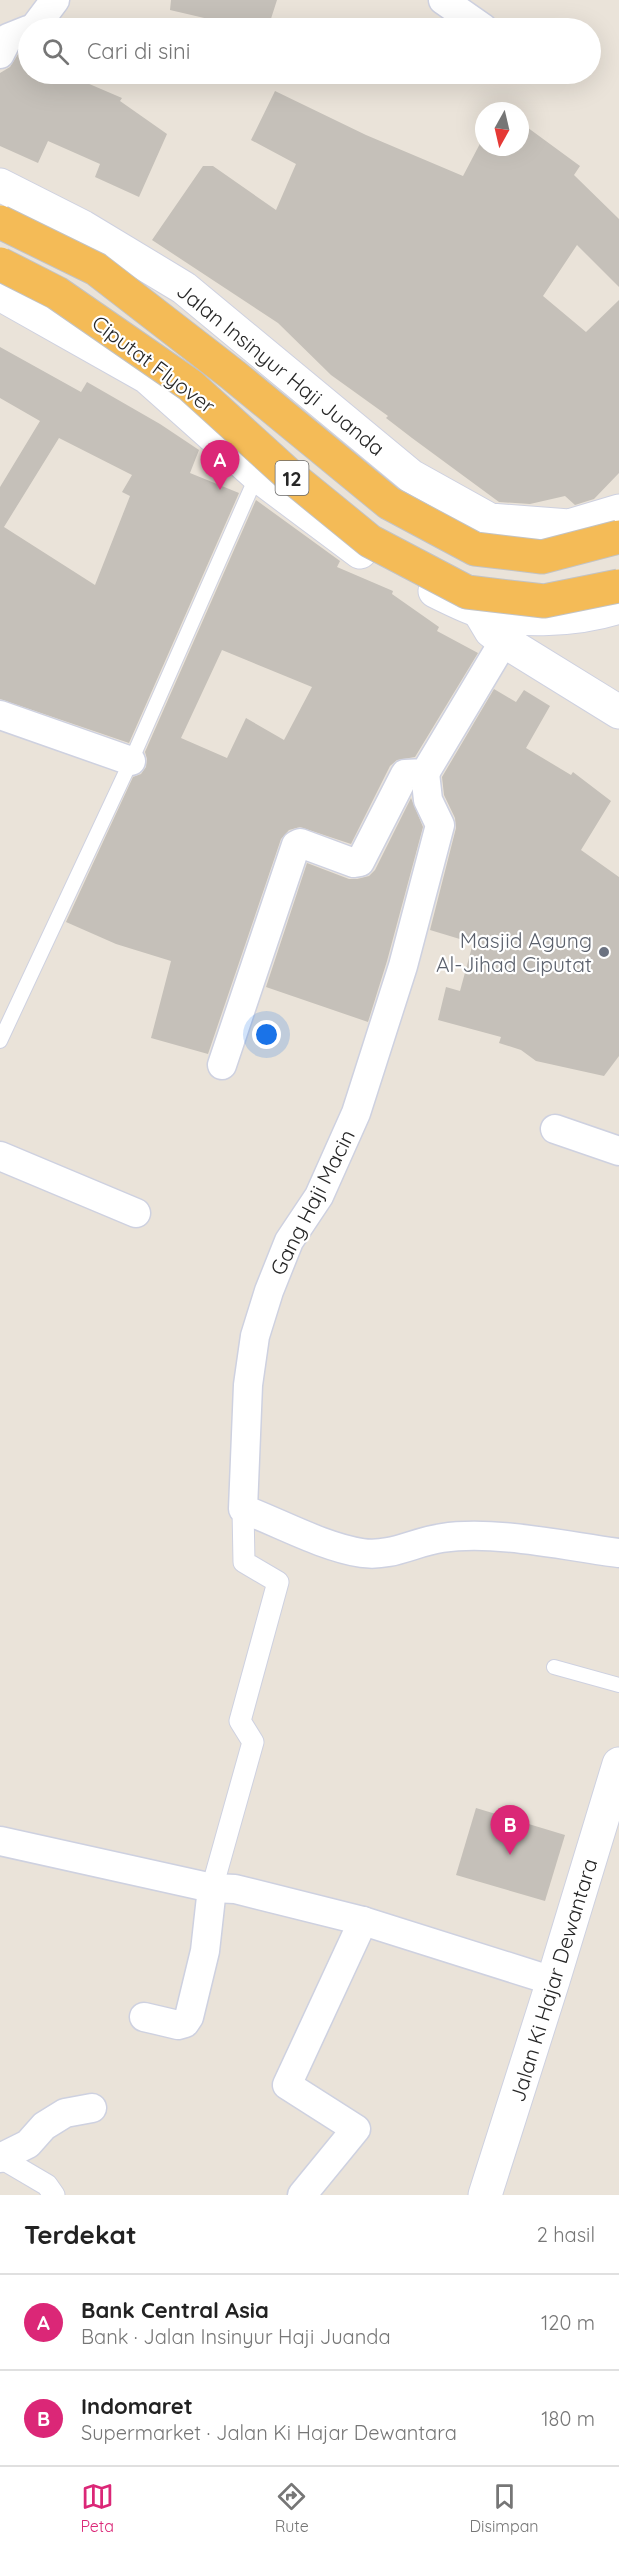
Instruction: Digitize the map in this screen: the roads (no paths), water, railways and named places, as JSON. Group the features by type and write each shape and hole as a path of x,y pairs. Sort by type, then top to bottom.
{"highway":[{"name":"Ciputat Flyover","path":"0,222 96,268 233,375 389,503 475,549 542,557 619,537"},
{"name":"Ciputat Flyover","path":"0,264 57,293 190,385 288,474 370,541 467,592 544,601 619,586"}],"main road":[{"name":"Jalan Insinyur Haji Juanda","path":"0,186 83,227 184,288 411,476 490,520 569,526 619,511"},
{"path":"42,318 32,303 28,285 30,268 38,252 50,238 65,230 83,227"},
{"path":"0,294 147,377 257,475 363,554 425,587 479,611 514,616 560,619 594,615 619,607"},
{"path":"479,611 491,631 504,641 619,712"},
{"name":"Jalan Ki Hajar Dewantara","path":"485,2195 554,1982 610,1824 619,1764"}],"street":[{"path":"42,18 55,0"},
{"path":"443,0 469,18"},
{"path":"0,54 8,38 18,34"},
{"path":"222,1065 296,845 300,843 354,863 360,861 405,774 425,773 504,641"},
{"path":"0,715 130,761"},
{"name":"Gang Haji Macin","path":"243,1509 248,1385 255,1335 269,1291 289,1241 319,1196 356,1113 403,966 440,825 428,800 425,773"},
{"path":"555,1129 619,1151"},
{"path":"0,1156 136,1213"},
{"path":"144,2017 178,2025 186,2023 189,2017 206,1951 212,1888 253,1742 240,1721 278,1582 244,1562 243,1509 310,1537 361,1553 386,1554 442,1538 489,1536 619,1553"},
{"path":"0,1841 212,1888 235,1889 363,1921 554,1982"},
{"path":"302,2195 356,2128 286,2085 363,1921"},
{"path":"1,2158 28,2144 44,2126 65,2113 92,2108"},
{"path":"1,2158 47,2185 54,2195"}],"lane":[{"path":"0,1041 130,761 257,475"},
{"path":"554,1666 619,1685"}],"place":[{"name":"Bank Central Asia","path":"220,490"},
{"name":"Masjid Agung Al-Jihad Ciputat","path":"604,952"},
{"name":"Indomaret","path":"510,1855"}]}
